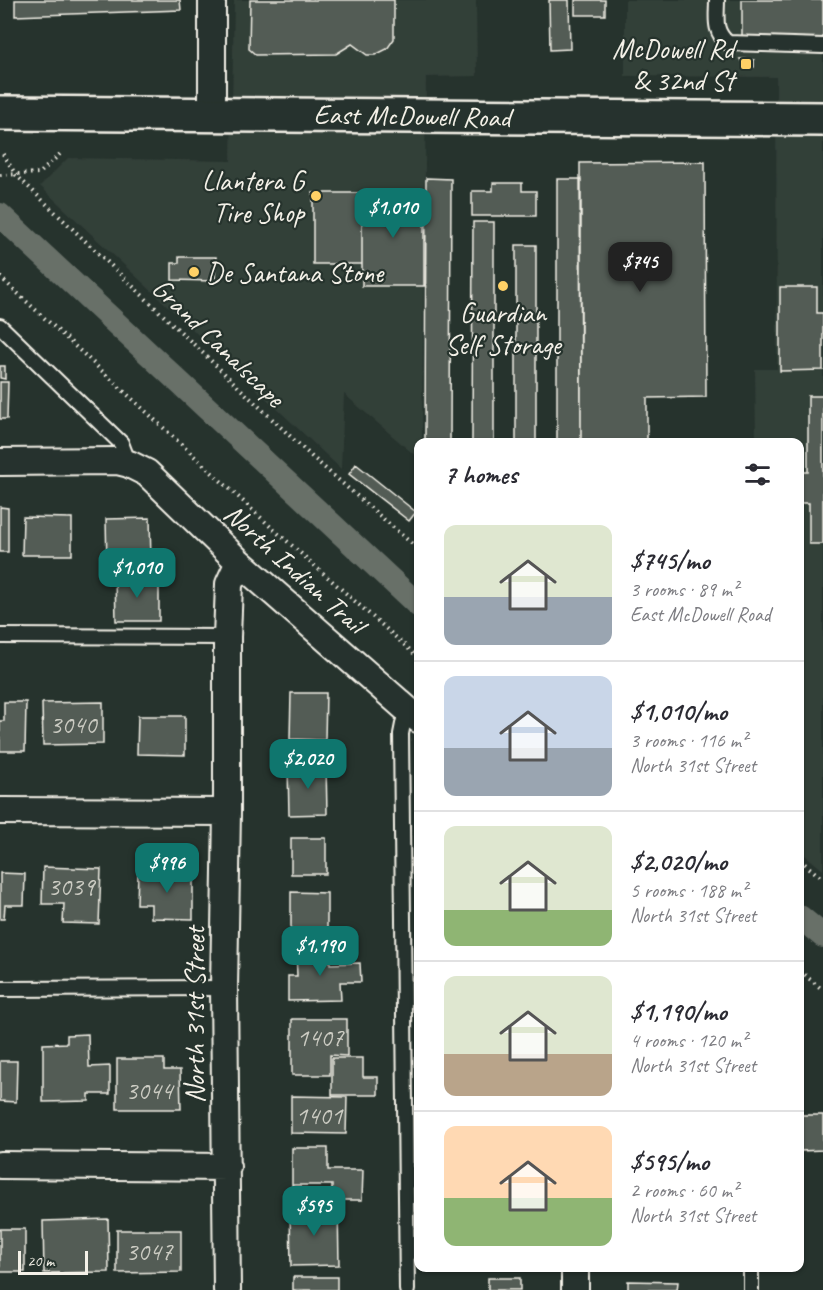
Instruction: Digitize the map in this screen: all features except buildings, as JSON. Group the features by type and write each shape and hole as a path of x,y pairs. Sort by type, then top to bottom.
{"main road":[{"name":"East McDowell Road","path":"0,113 823,119"}],"street":[{"path":"212,0 212,114"},
{"path":"0,462 117,461 129,464"},
{"name":"North Indian Trail","path":"129,464 147,473 239,562 412,714"},
{"name":"North 31st Street","path":"227,1290 224,988 227,637 229,584 239,562"},
{"path":"0,811 227,812"},
{"path":"0,1165 227,1167"},
{"path":"575,1272 575,1290"}],"lane":[{"path":"717,0 717,26 720,36 728,43 823,46"},
{"path":"0,326 121,443 129,464"},
{"path":"0,636 227,637"},
{"path":"407,1290 401,734 412,714"},
{"path":"0,989 224,988"},
{"path":"751,1290 752,1272"}],"path":[{"name":"Grand Canalscape","path":"3,154 16,175 311,456 414,546"},
{"path":"2,175 40,173 60,154"},
{"path":"0,277 271,527 414,653"},
{"path":"804,863 823,879"},
{"path":"804,975 823,990"}],"shaded area":[{"path":"234,0 476,0 477,76 426,77 422,438 414,438 414,455 344,394 341,469 40,186 68,158 231,161"},
{"path":"625,0 823,0 823,870 804,854 804,438 756,438 755,369 777,369 776,77 625,76"}],"waterway":[{"path":"0,215 414,601"},
{"path":"804,920 823,936"}],"place":[{"name":"McDowell Rd & 32nd St","path":"746,64"},
{"name":"Llantera G Tire Shop","path":"316,196"},
{"name":"De Santana Stone","path":"194,272"},
{"name":"Guardian Self Storage","path":"503,286"}]}
